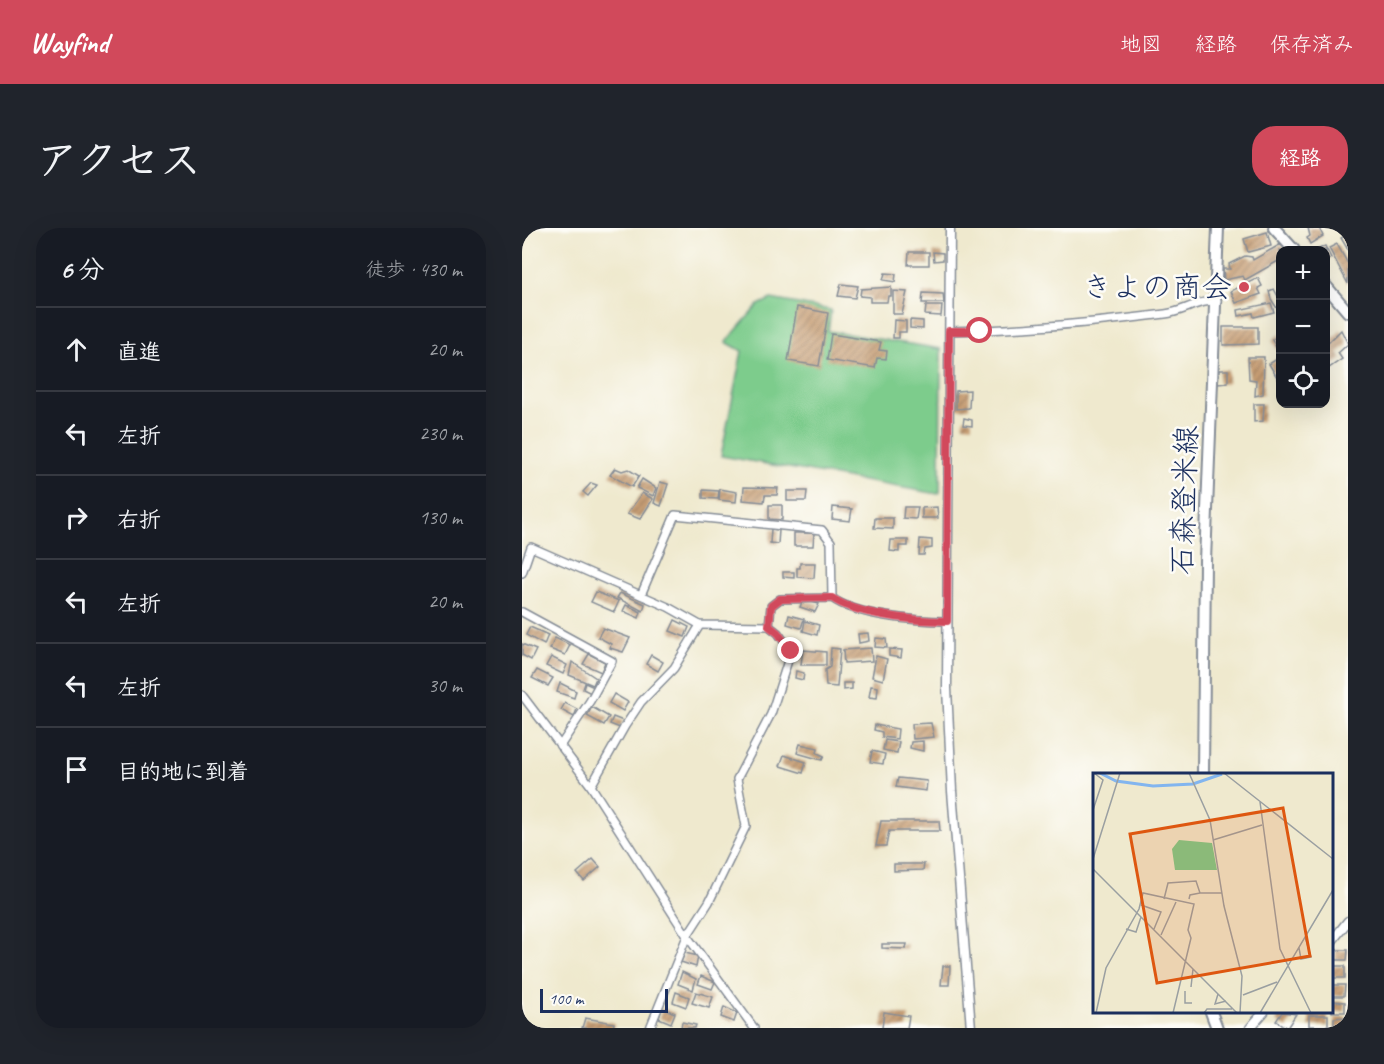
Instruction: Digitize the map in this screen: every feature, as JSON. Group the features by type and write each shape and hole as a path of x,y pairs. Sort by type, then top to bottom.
{"main road":[{"name":"石森登米線","path":"1203,773 1205,561 1217,301 1218,228"},
{"path":"1274,228 1290,246"},
{"path":"1330,291 1348,312"},
{"path":"1212,1013 1217,1028"}],"street":[{"path":"950,228 947,621 952,791 971,1028"},
{"path":"949,331 1063,325 1179,313 1202,300 1217,301"},
{"path":"641,595 675,515 822,530 831,542 832,598"},
{"path":"522,573 531,547 641,595 700,625 769,626 778,633 791,651 771,714 737,780 746,826 717,886 687,936 650,1028"},
{"path":"769,626 771,606 780,599 832,598 839,603 869,612 947,621"},
{"path":"522,612 612,661 590,701 560,746"},
{"path":"591,786 641,702 674,668 700,625"},
{"path":"522,695 591,786 687,936 754,1028"},
{"path":"1333,940 1348,921"},
{"path":"1250,1028 1262,1013"}],"green space":[{"path":"771,299 831,310 828,331 941,349 940,492 938,494 721,456 742,351 726,342 758,305"}],"building":[{"path":"1308,228 1319,228 1323,236 1310,244 1307,238 1310,236"},
{"path":"1267,232 1271,246 1248,252 1244,239"},
{"path":"1348,234 1348,250 1341,238"},
{"path":"1337,244 1348,264 1348,284 1330,250 1330,248"},
{"path":"1276,247 1276,262 1245,280 1243,276 1224,280 1223,269 1230,269 1229,264 1245,256 1252,257 1253,260"},
{"path":"909,252 929,252 929,265 908,265"},
{"path":"933,252 943,253 943,260 934,261"},
{"path":"885,273 896,274 895,282 883,280"},
{"path":"1258,278 1262,286 1258,288 1261,294 1236,303 1231,291"},
{"path":"841,284 858,286 855,298 838,296"},
{"path":"891,287 891,296 888,296 887,302 870,302 870,297 860,296 861,289"},
{"path":"1274,289 1276,293 1276,307 1271,299 1269,291"},
{"path":"893,291 907,292 902,314 893,314"},
{"path":"923,293 943,294 944,303 922,303"},
{"path":"1271,303 1274,312 1254,317 1253,313 1239,316 1238,310"},
{"path":"926,306 942,306 941,316 925,315"},
{"path":"797,307 828,313 819,366 788,361"},
{"path":"894,320 906,321 906,332 899,332 899,338 893,338"},
{"path":"910,320 923,321 923,329 910,328"},
{"path":"1223,327 1258,327 1258,344 1223,345"},
{"path":"1341,330 1348,344 1338,353 1342,359 1330,367 1330,354 1330,341"},
{"path":"831,334 881,342 879,350 887,351 886,359 877,358 875,368 827,360"},
{"path":"1248,357 1264,357 1263,394 1255,396 1256,380 1249,379"},
{"path":"1276,360 1276,376 1269,364"},
{"path":"1219,370 1228,370 1228,383 1218,384"},
{"path":"970,390 969,408 956,409 956,391"},
{"path":"1254,404 1264,404 1263,421 1254,422"},
{"path":"964,418 972,420 972,426 963,425"},
{"path":"615,468 622,471 628,469 639,476 632,487 610,475"},
{"path":"642,479 656,488 653,496 637,488"},
{"path":"660,482 668,484 661,506 654,503"},
{"path":"591,483 597,485 588,496 583,492"},
{"path":"744,487 778,488 777,495 765,495 764,502 743,500"},
{"path":"720,489 737,492 736,502 719,500"},
{"path":"703,490 719,491 718,499 703,498"},
{"path":"787,491 807,491 806,501 787,501"},
{"path":"642,493 653,499 640,519 627,514"},
{"path":"769,505 782,505 782,520 769,519"},
{"path":"833,507 852,509 850,521 832,519"},
{"path":"904,507 918,507 916,519 903,518"},
{"path":"937,507 938,518 922,518 922,508"},
{"path":"875,518 893,518 893,529 874,528"},
{"path":"771,529 779,530 778,544 770,543"},
{"path":"794,533 814,533 813,546 794,546"},
{"path":"920,539 932,540 932,548 925,549 924,555 919,555"},
{"path":"891,540 908,540 908,546 899,546 899,552 890,551"},
{"path":"800,563 815,563 814,578 797,577 797,568 800,568"},
{"path":"783,572 794,572 794,578 783,577"},
{"path":"596,592 619,601 614,612 591,602"},
{"path":"620,593 645,604 643,611 617,598"},
{"path":"803,600 819,604 815,612 800,607"},
{"path":"626,605 641,612 639,618 623,611"},
{"path":"789,615 804,619 801,628 787,624"},
{"path":"675,620 689,627 685,637 670,631"},
{"path":"805,621 819,625 817,635 803,631"},
{"path":"530,627 548,635 544,645 526,635"},
{"path":"603,628 630,638 623,652 610,648 611,644 598,637"},
{"path":"868,633 869,641 859,643 858,634"},
{"path":"555,638 570,645 565,655 550,649"},
{"path":"876,638 886,639 887,648 875,647"},
{"path":"522,644 536,650 531,660 522,655"},
{"path":"831,648 840,649 837,687 826,686 825,670 830,667"},
{"path":"871,648 872,661 844,663 843,650"},
{"path":"889,649 902,650 901,658 889,656"},
{"path":"803,650 826,652 826,665 801,665"},
{"path":"589,654 605,662 601,672 583,664"},
{"path":"651,655 663,662 658,671 646,664"},
{"path":"876,656 887,659 883,680 872,677"},
{"path":"551,657 567,665 563,674 546,666"},
{"path":"572,662 596,678 593,685 569,675"},
{"path":"537,670 553,678 548,686 532,678"},
{"path":"796,671 804,673 803,680 795,678"},
{"path":"560,683 576,691 574,698 557,692"},
{"path":"585,683 594,687 591,693 583,689"},
{"path":"843,683 852,683 852,689 843,690"},
{"path":"871,686 878,687 877,698 869,697"},
{"path":"614,694 628,702 623,711 609,703"},
{"path":"565,703 577,709 574,717 561,710"},
{"path":"592,707 609,717 604,725 587,716"},
{"path":"613,717 623,721 620,728 610,724"},
{"path":"931,723 934,737 913,739 912,724"},
{"path":"875,725 898,729 897,739 882,737 882,732 874,730"},
{"path":"885,740 899,742 897,753 883,750"},
{"path":"923,741 923,751 910,748 911,742"},
{"path":"800,744 818,748 817,753 824,756 822,760 797,753"},
{"path":"872,751 885,754 883,764 870,762"},
{"path":"784,755 806,762 803,773 780,766"},
{"path":"898,778 927,781 926,791 896,787"},
{"path":"881,821 939,821 940,831 889,831 886,846 876,846"},
{"path":"593,859 600,867 584,881 577,873"},
{"path":"894,864 924,864 923,870 894,871"},
{"path":"882,944 907,944 906,949 882,948"},
{"path":"1336,950 1348,950 1347,960 1335,960"},
{"path":"685,953 698,956 696,967 681,962"},
{"path":"943,966 950,966 949,985 941,985"},
{"path":"1333,966 1345,966 1345,978 1333,978"},
{"path":"682,972 696,979 693,990 678,984"},
{"path":"701,976 715,982 712,989 698,984"},
{"path":"1333,985 1345,985 1344,996 1333,996"},
{"path":"676,992 689,997 686,1007 673,1002"},
{"path":"696,992 713,997 709,1008 692,1003"},
{"path":"1333,1001 1345,1002 1345,1012 1333,1012"},
{"path":"724,1007 737,1013 734,1022 721,1017"},
{"path":"662,1008 675,1013 671,1023 659,1018"},
{"path":"884,1012 909,1016 907,1028 882,1028"},
{"path":"1281,1013 1296,1014 1287,1028 1276,1021"},
{"path":"1309,1015 1328,1015 1328,1026 1309,1026"},
{"path":"1346,1017 1346,1028 1334,1028 1334,1018"},
{"path":"585,1018 614,1023 613,1028 582,1028"},
{"path":"682,1022 696,1025 695,1028 681,1028"}],"place":[{"name":"きよの商会","path":"1244,287"}],"route":[{"path":"791,651 778,633 769,626 771,606 780,599 832,598 839,603 869,612 947,621 949,517 947,358 949,331 980,331"}]}
